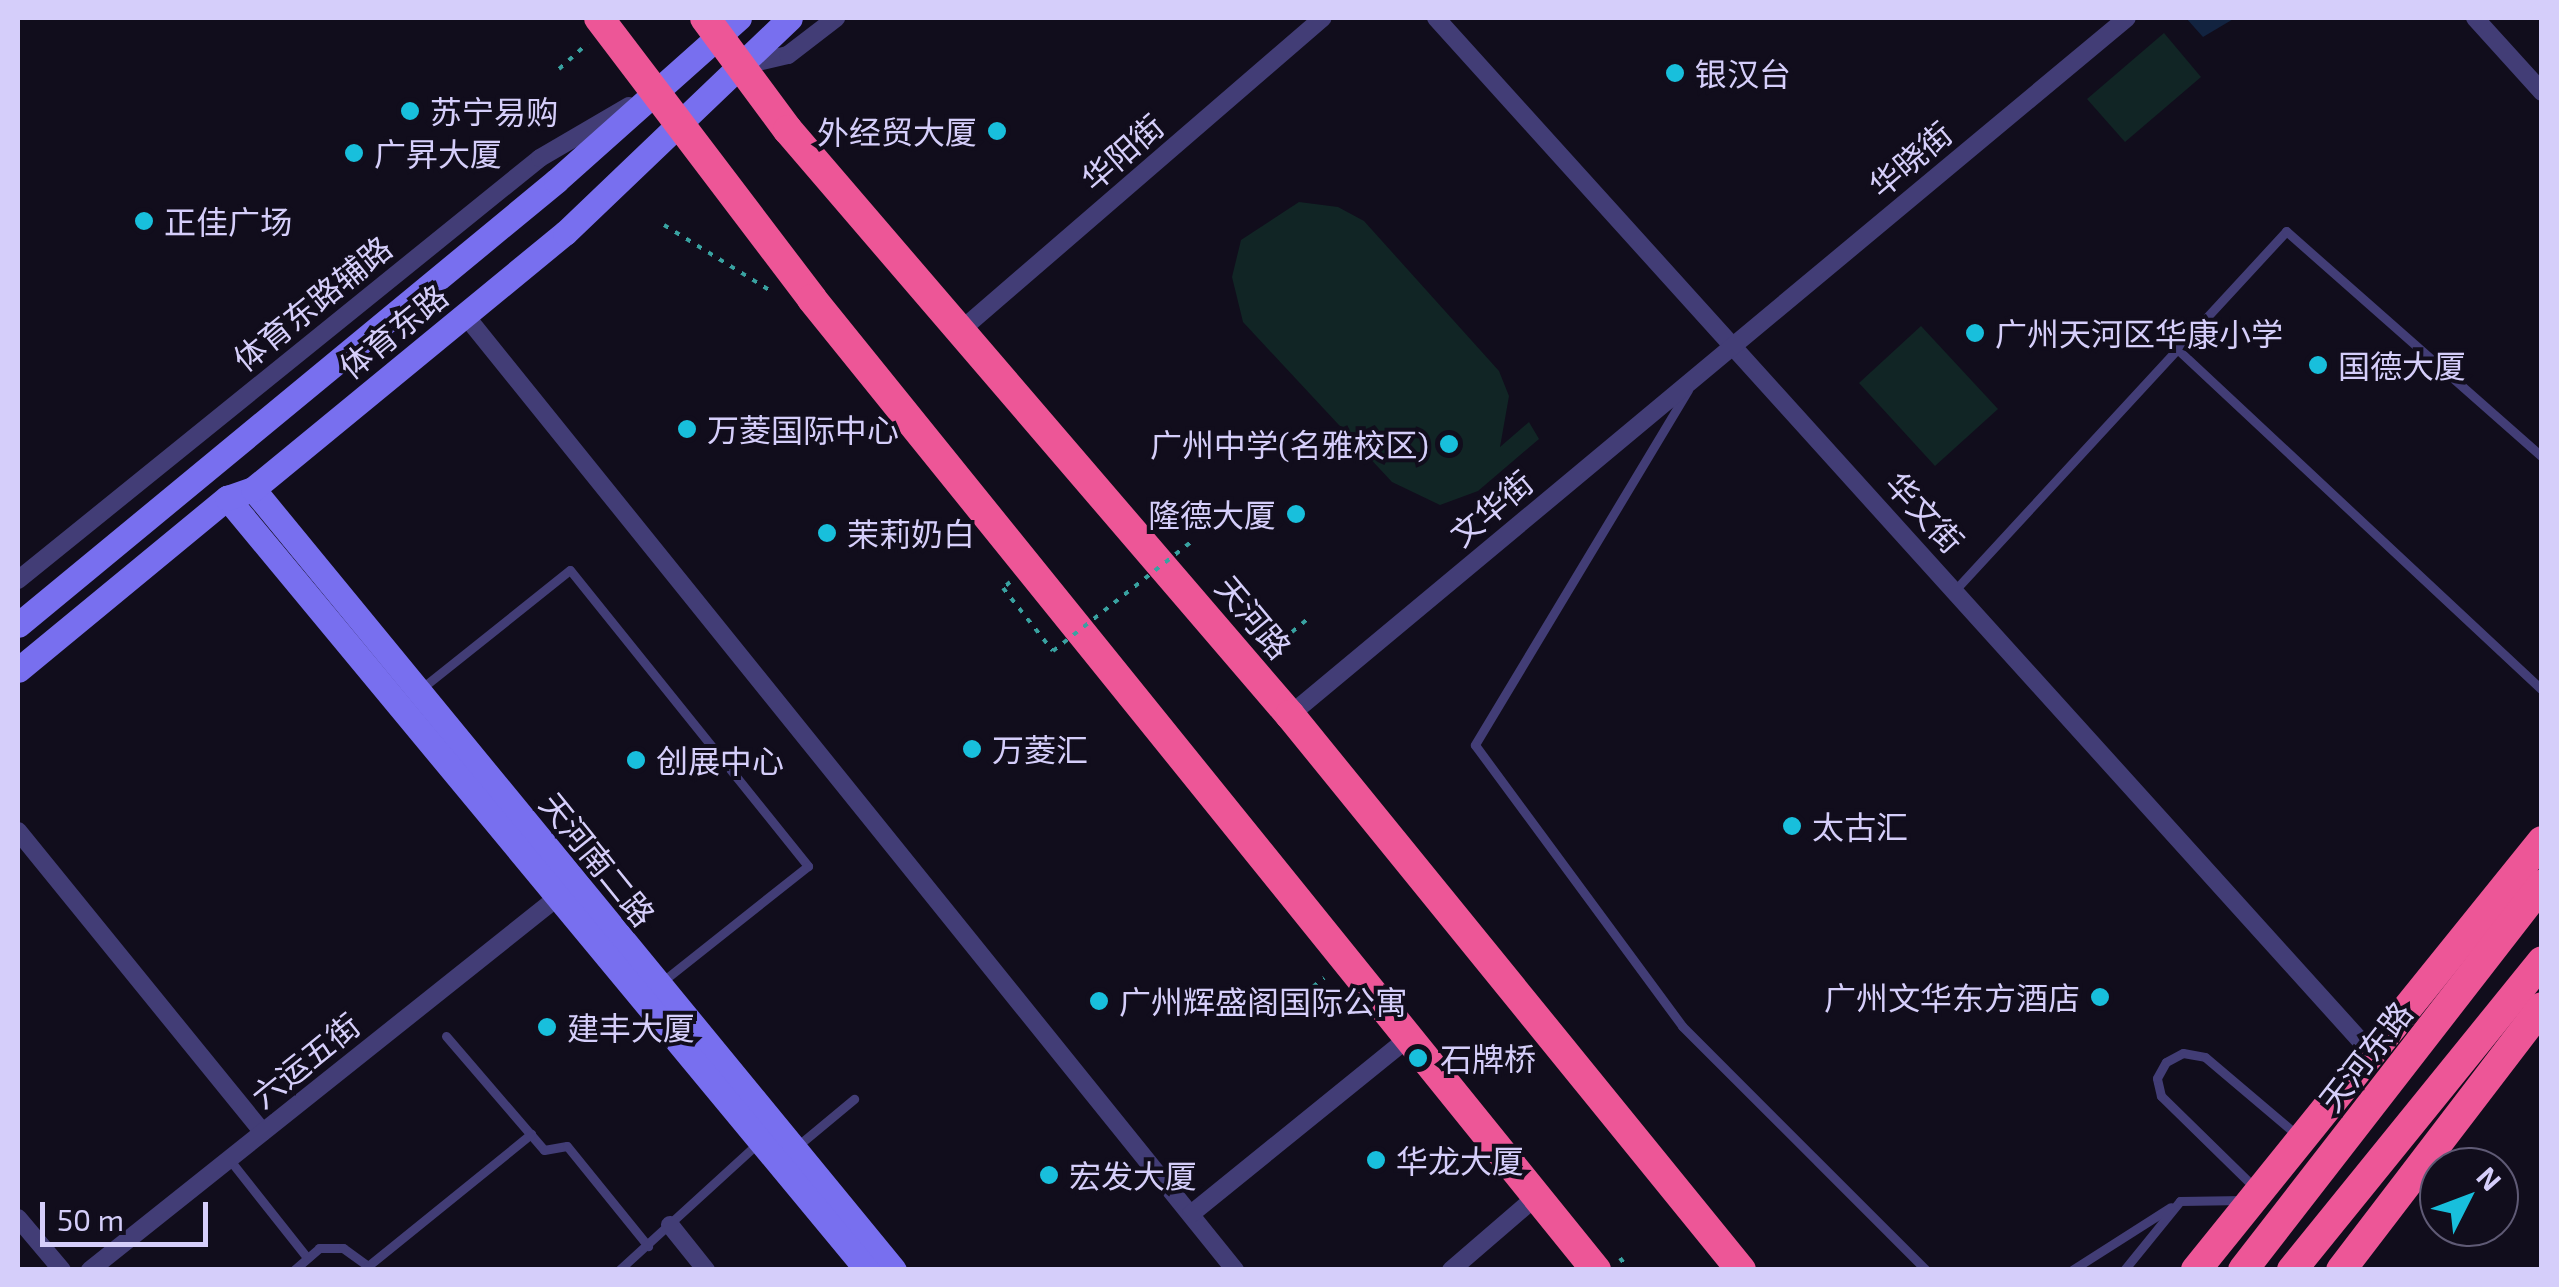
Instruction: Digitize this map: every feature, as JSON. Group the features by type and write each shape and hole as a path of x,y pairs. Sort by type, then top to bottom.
{"highway":[{"path":"599,18 812,299 1407,1039 1536,1197 1609,1265"},
{"name":"天河路","path":"721,23 741,66 960,331 1290,715 1741,1270"},
{"path":"2196,1270 2368,1049 2542,841"},
{"name":"天河东路","path":"2243,1270 2542,884"},
{"path":"2292,1270 2542,961"},
{"path":"2341,1270 2542,1006"}],"street":[{"name":"体育东路","path":"18,670 227,498 253,489 465,315 683,126 790,18"},
{"path":"741,66 788,55 836,18"},
{"name":"华阳街","path":"960,331 1323,18"},
{"name":"华文街","path":"1436,18 2368,1049"},
{"name":"华晓街","path":"1731,346 2127,18"},
{"path":"2475,18 2542,92"},
{"name":"体育东路","path":"18,625 656,91 721,23"},
{"name":"体育东路辅路","path":"18,580 540,158 656,91"},
{"path":"465,315 1236,1270"},
{"name":"文华街","path":"1290,715 1731,346"},
{"name":"天河南二路","path":"253,489 558,897 651,991 760,1142 786,1155 867,1270"},
{"name":"天河南二路","path":"227,498 409,698 786,1155 894,1270"},
{"path":"18,831 263,1132"},
{"name":"六运五街","path":"90,1270 558,897"},
{"path":"1191,1214 1407,1039"},
{"path":"1451,1270 1536,1197"},
{"path":"670,1225 706,1270"},
{"path":"20,1226 62,1270"}],"lane":[{"path":"1956,589 2286,231 2542,457"},
{"path":"2175,347 2542,690"},
{"path":"1698,373 1475,746 1682,1026 1926,1270"},
{"path":"409,698 570,570 808,866 651,991"},
{"path":"446,1036 544,1150 567,1146 648,1246"},
{"path":"2255,1196 2162,1096 2157,1078 2166,1062 2183,1053 2206,1057 2300,1138"},
{"path":"786,1155 854,1099"},
{"path":"294,1270 319,1248 343,1248 368,1266 531,1134"},
{"path":"619,1270 760,1142"},
{"path":"229,1159 306,1256"},
{"path":"2072,1270 2180,1201 2197,1196 2255,1196"},
{"path":"2124,1270 2180,1201"}],"path":[{"path":"1013,579 1003,588 1053,651 1191,542"},
{"path":"1292,632 1311,616"},
{"path":"1294,1003 1332,971"},
{"path":"1609,1265 1630,1270"}],"green space":[{"path":"2164,33 2201,77 2125,142 2087,99"},
{"path":"1299,202 1338,207 1364,221 1499,371 1509,396 1500,447 1529,422 1539,439 1478,491 1440,505 1392,482 1243,322 1232,277 1241,240"},
{"path":"1921,326 1998,409 1935,466 1859,383"}],"water":[{"path":"2186,18 2235,18 2203,37"}],"place":[{"name":"银汉台","path":"1675,73"},
{"name":"苏宁易购","path":"410,111"},
{"name":"外经贸大厦","path":"997,131"},
{"name":"广昇大厦","path":"354,153"},
{"name":"正佳广场","path":"144,221"},
{"name":"广州天河区华康小学","path":"1975,333"},
{"name":"国德大厦","path":"2318,365"},
{"name":"万菱国际中心","path":"687,429"},
{"name":"广州中学(名雅校区)","path":"1449,444"},
{"name":"隆德大厦","path":"1296,514"},
{"name":"茉莉奶白","path":"827,533"},
{"name":"万菱汇","path":"972,749"},
{"name":"创展中心","path":"636,760"},
{"name":"太古汇","path":"1792,826"},
{"name":"广州文华东方酒店","path":"2100,997"},
{"name":"广州辉盛阁国际公寓","path":"1099,1001"},
{"name":"建丰大厦","path":"547,1027"},
{"name":"石牌桥","path":"1418,1058"},
{"name":"华龙大厦","path":"1376,1160"},
{"name":"宏发大厦","path":"1049,1175"}]}
